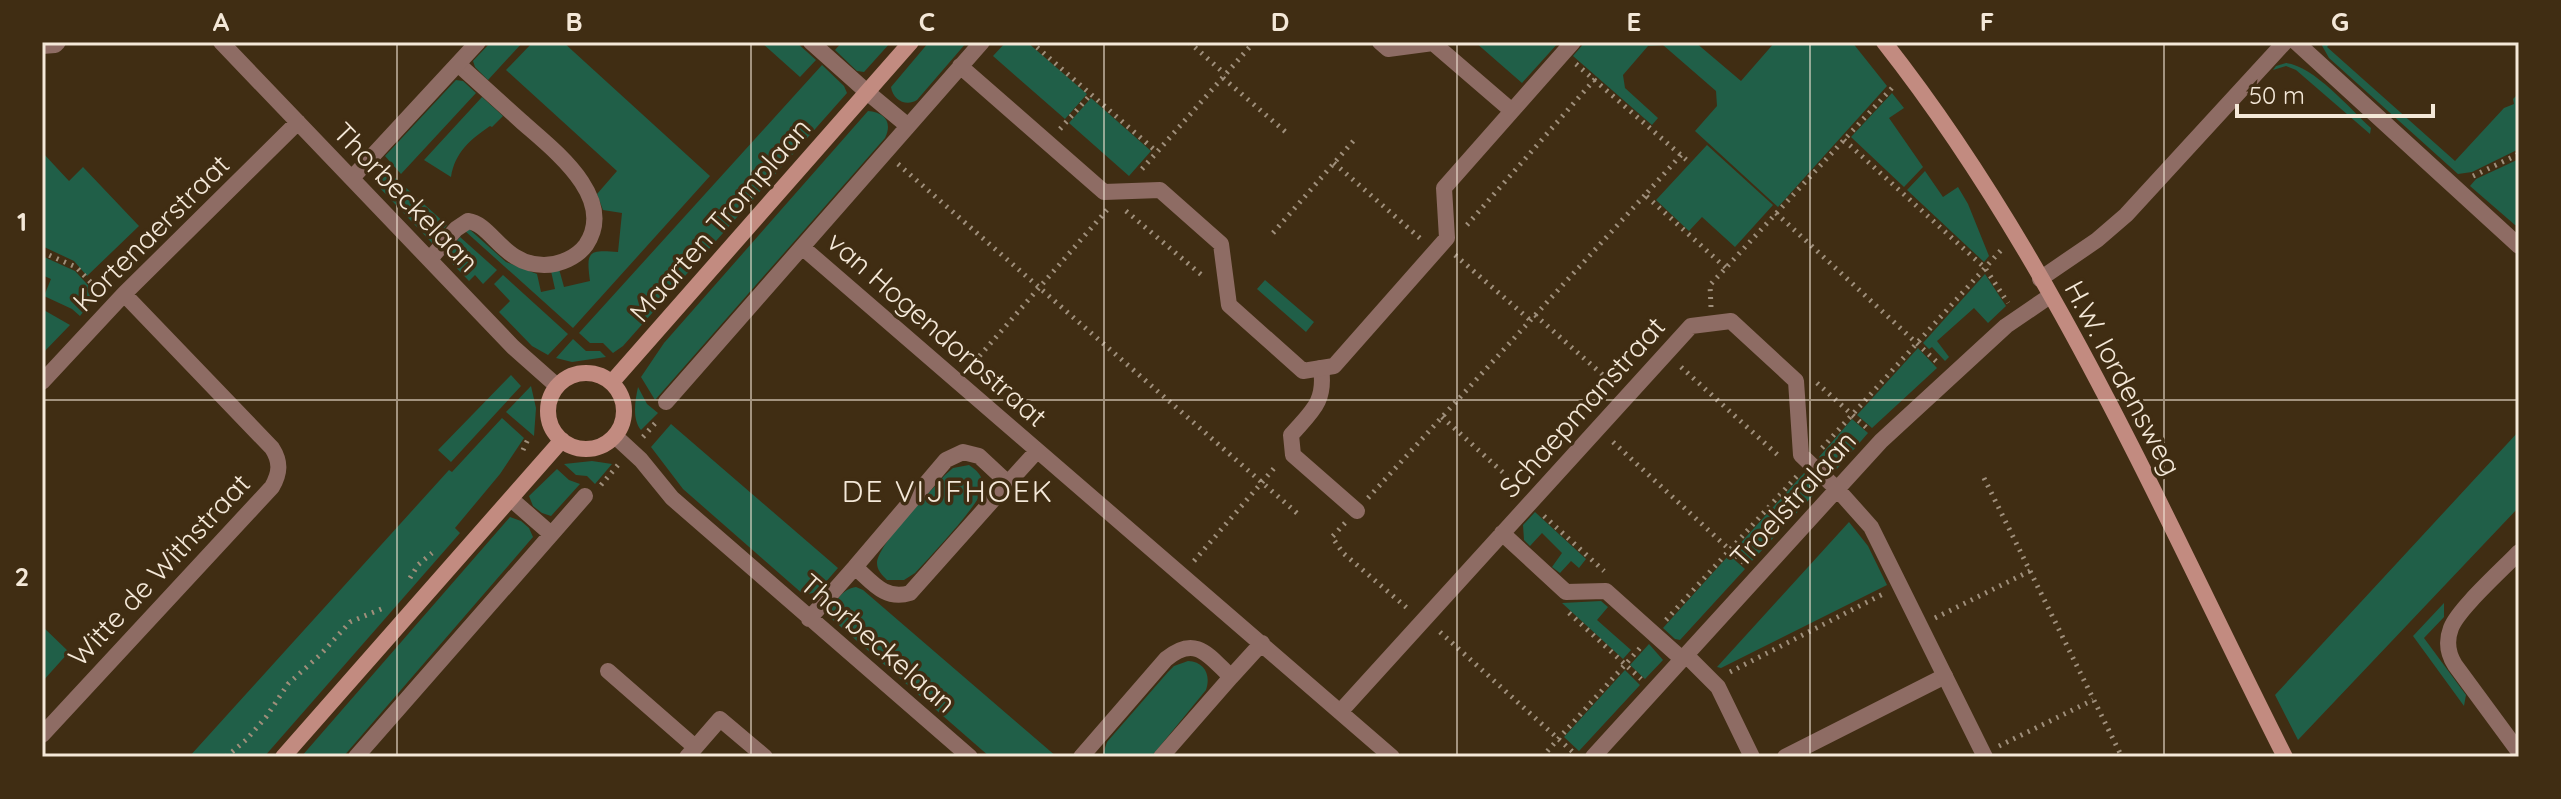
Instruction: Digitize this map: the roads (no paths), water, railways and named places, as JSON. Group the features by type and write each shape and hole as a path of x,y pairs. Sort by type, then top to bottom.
{"street":[{"path":"42,46 58,42"},
{"name":"Thorbeckelaan","path":"221,42 513,347 557,386"},
{"path":"352,178 478,42"},
{"path":"811,42 908,126"},
{"name":"Maarten Tromplaan","path":"612,382 911,42"},
{"path":"666,402 982,42"},
{"path":"1380,42 1388,49 1433,43 1512,111"},
{"name":"H.W. Iordensweg","path":"1884,42 1985,181 2050,296 2144,471 2285,757"},
{"path":"2040,279 2097,240 2126,215 2285,42"},
{"path":"2296,42 2519,246"},
{"path":"960,66 1104,192 1160,190 1221,244 1229,305 1303,371 1334,366 1441,244 1444,188 1568,48"},
{"path":"430,259 456,229 468,221 478,224 517,259 544,265 578,254 589,240 593,228 591,201 574,170 458,64"},
{"name":"Kortenaerstraat","path":"42,382 118,300 298,122"},
{"name":"van Hogendorpstraat","path":"802,247 1392,757"},
{"name":"Troelstralaan","path":"1593,757 1881,441 1950,376 2018,318 2050,296"},
{"name":"Witte de Withstraat","path":"42,735 272,487 278,474 279,463 272,448 118,300"},
{"name":"Schaepmanstraat","path":"1340,712 1691,326 1731,321 1796,381 1804,468 1838,490"},
{"path":"1321,368 1323,386 1319,402 1291,435 1293,455 1357,511"},
{"path":"584,372 594,373 612,382 624,403 622,426 615,436 590,449 570,446 562,440 555,433 548,414 557,386 565,379 584,372"},
{"name":"Thorbeckelaan","path":"615,436 641,460 672,498 970,757"},
{"path":"283,757 562,440"},
{"name":"van Hogendorpstraat","path":"855,567 884,593 910,593 1037,451"},
{"path":"809,619 954,454 963,452 979,456 1008,483"},
{"path":"1838,490 1871,527 1984,755"},
{"path":"356,757 585,496"},
{"path":"511,499 551,534"},
{"name":"Schaepmanstraat","path":"1502,533 1566,592 1606,591 1653,634 1684,657"},
{"path":"2519,552 2454,621 2448,641 2455,665 2519,752"},
{"path":"1161,757 1262,643"},
{"path":"1081,757 1174,652 1185,648 1202,649 1231,677"},
{"path":"1684,657 1718,687 1752,757"},
{"path":"608,671 691,752 720,719 765,757"},
{"path":"1785,757 1945,676"}],"district":[{"name":"DE VIJFHOEK","path":"948,492"}]}
